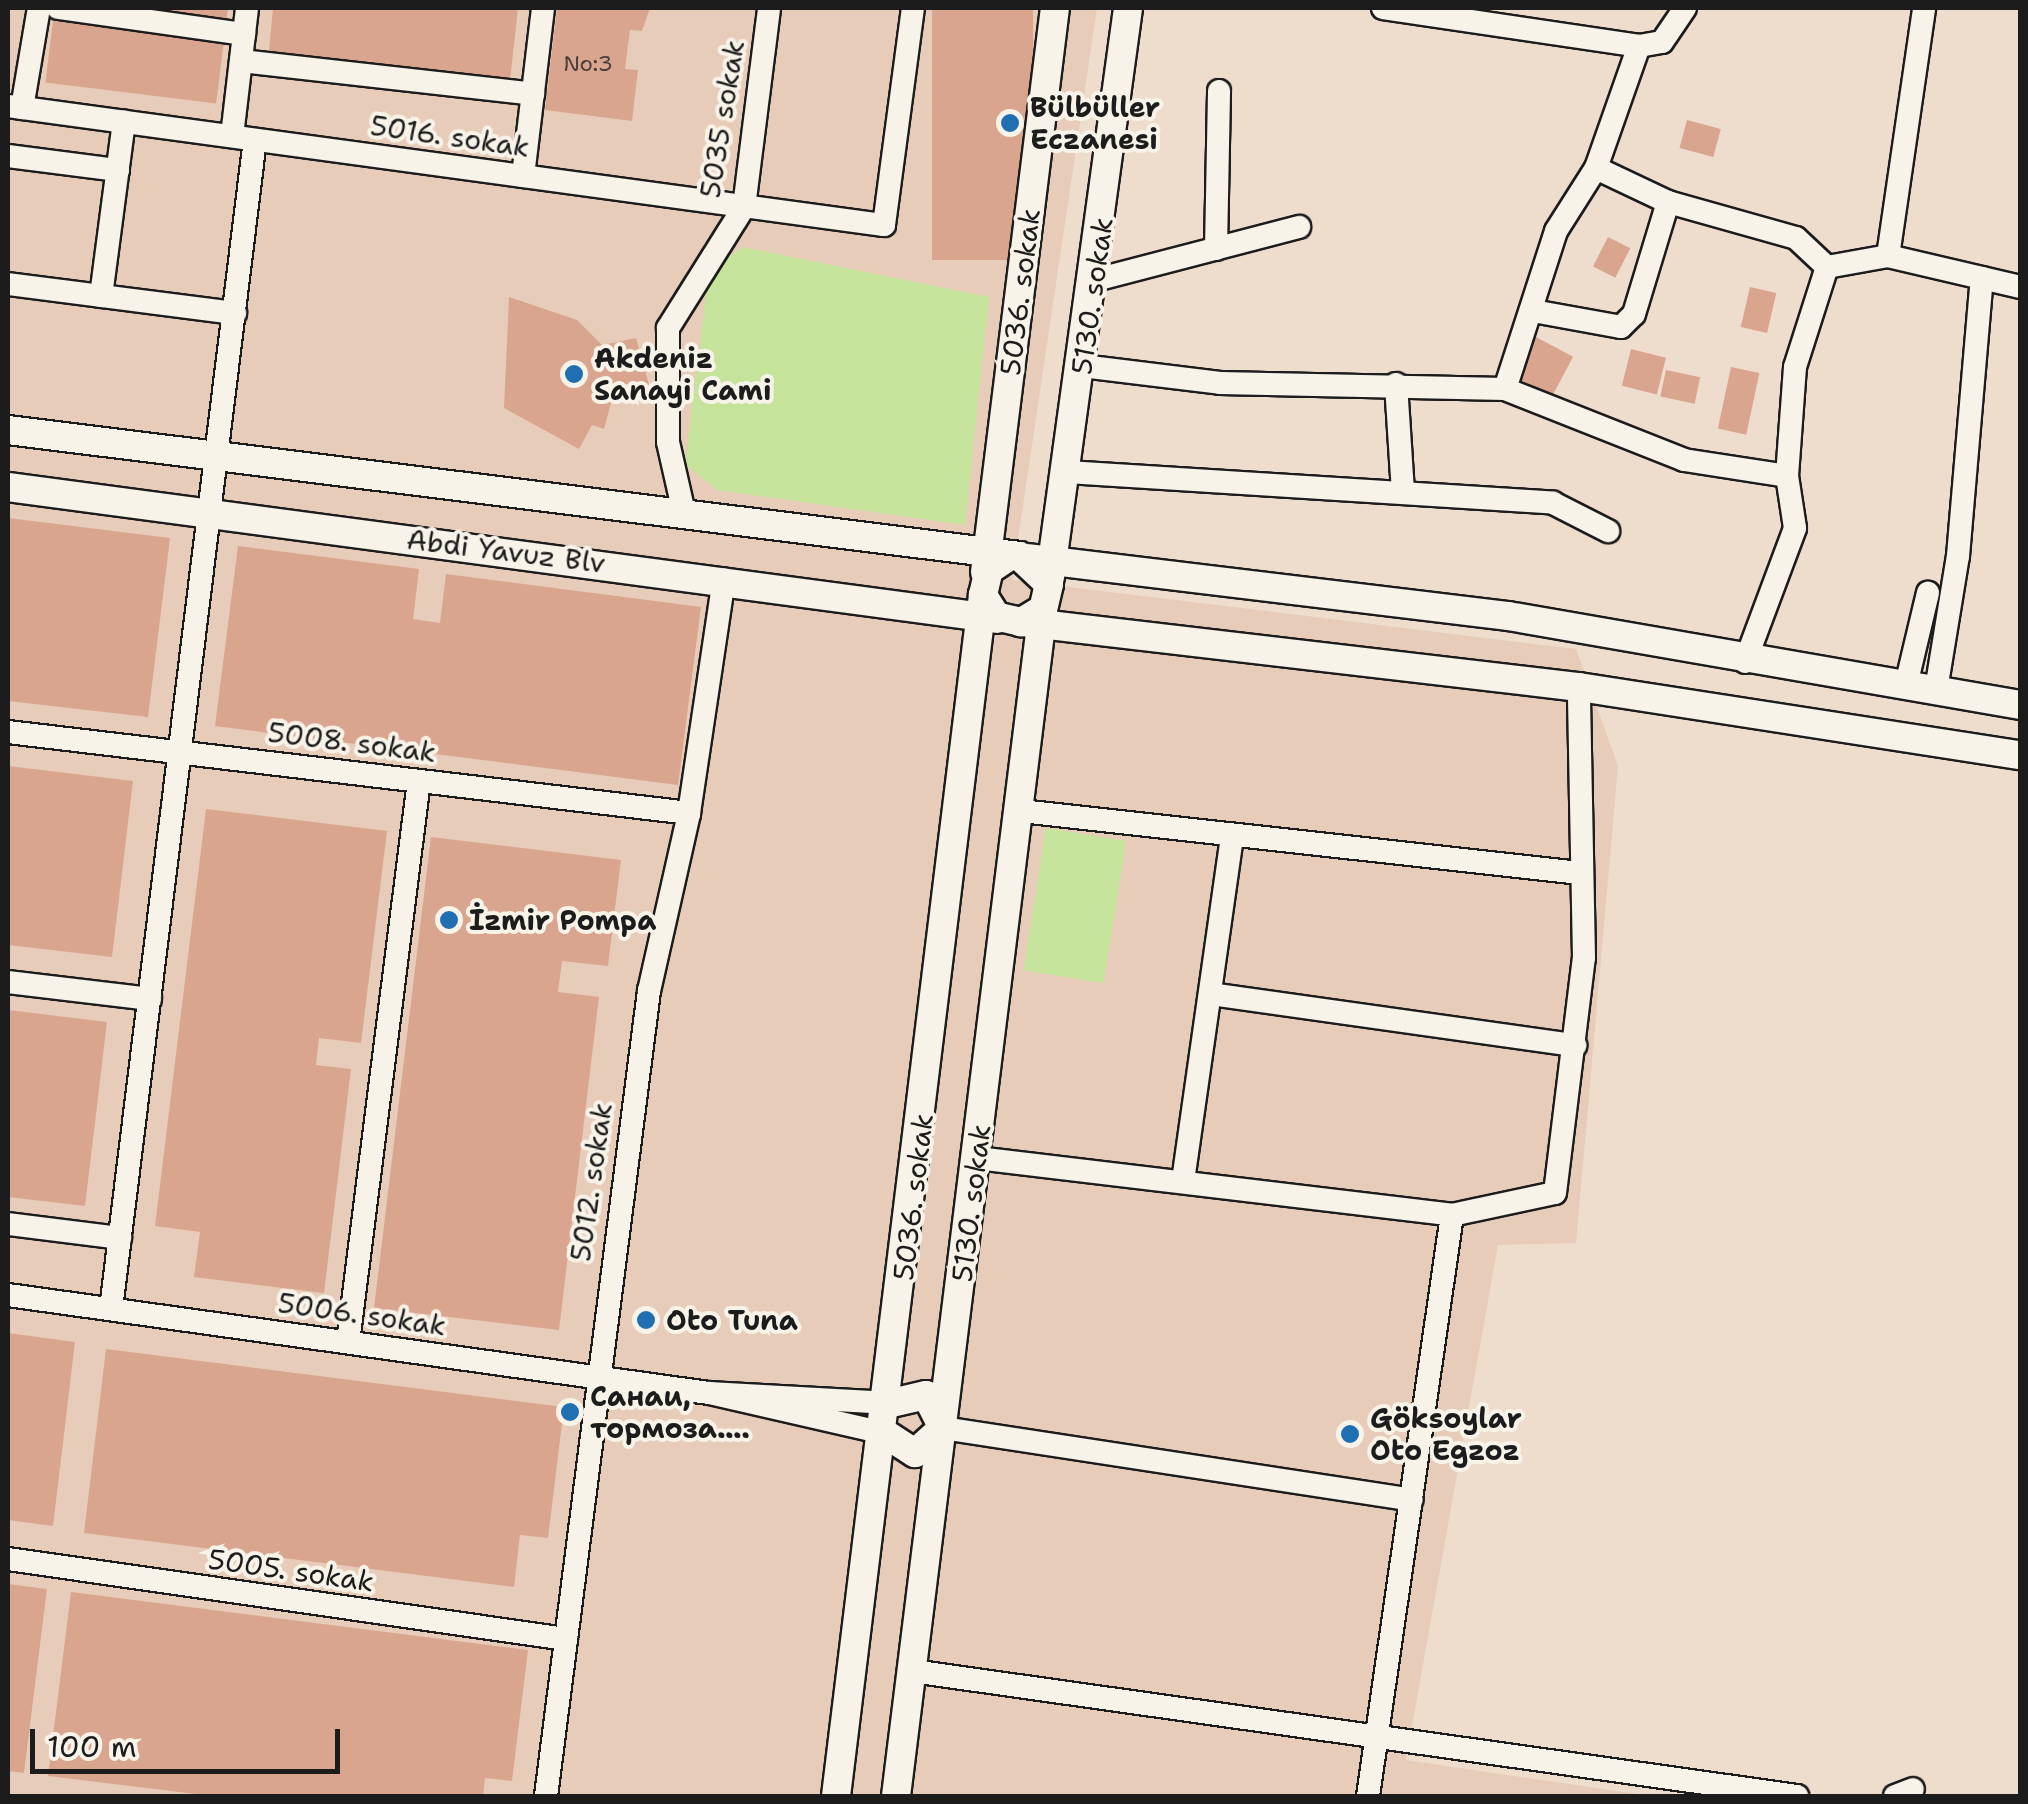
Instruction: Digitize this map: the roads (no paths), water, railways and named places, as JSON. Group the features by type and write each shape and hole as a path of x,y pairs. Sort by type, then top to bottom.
{"main road":[{"name":"5036. sokak","path":"836,1796 884,1433 1015,590 1054,8"},
{"name":"5130. sokak","path":"896,1796 1021,811 1015,590 1066,472 1095,280 1128,8"},
{"path":"8,430 685,517 1015,590 1580,687 2020,755"},
{"name":"Abdi Yavuz Blv","path":"8,487 724,580 1015,590"},
{"path":"1015,590 1508,616 1745,662 2020,705"},
{"path":"884,1433 915,1453 943,1428 926,1395 890,1402"}],"street":[{"path":"15,107 40,8"},
{"path":"58,8 244,34"},
{"path":"111,1309 235,313 244,138 241,60 247,8"},
{"path":"523,176 544,8"},
{"name":"5035 sokak","path":"685,517 668,442 668,328 744,206 769,8"},
{"name":"5016. sokak","path":"15,107 884,226 913,8"},
{"path":"1383,8 1638,46 1662,42 1685,8"},
{"path":"1888,256 1924,8"},
{"path":"1505,389 1556,231 1596,168 1638,46"},
{"path":"241,60 533,94"},
{"path":"1216,249 1220,91"},
{"path":"101,296 124,122"},
{"path":"8,156 118,170"},
{"path":"1596,168 1668,202 1796,238 1827,267"},
{"path":"1533,311 1620,327 1634,314 1668,202"},
{"path":"1095,280 1299,227"},
{"path":"1827,267 1888,256 2020,287"},
{"path":"1745,662 1795,528 1787,476 1796,368 1827,267"},
{"path":"1936,690 1958,556 1982,278"},
{"path":"8,284 235,313"},
{"path":"1082,366 1220,384 1396,384 1505,389 1684,460 1787,476"},
{"path":"1396,384 1403,492"},
{"path":"1066,472 1553,503 1608,532"},
{"name":"5012. sokak","path":"546,1796 594,1376 648,991 690,813 724,580"},
{"path":"1906,686 1928,593"},
{"path":"977,1158 1452,1215 1555,1194 1574,1045 1580,873 1580,687"},
{"name":"5008. sokak","path":"8,732 690,813"},
{"path":"348,1342 419,780"},
{"path":"1021,811 1580,873"},
{"path":"1183,1181 1232,836"},
{"path":"8,982 150,1000"},
{"path":"1210,994 1574,1045"},
{"path":"1368,1796 1452,1215"},
{"path":"8,1224 120,1238"},
{"name":"5006. sokak","path":"8,1295 709,1392"},
{"path":"709,1392 890,1402"},
{"path":"709,1392 884,1433"},
{"path":"943,1428 1411,1500"},
{"name":"5005. sokak","path":"8,1559 566,1639"},
{"path":"912,1672 1797,1796"}],"place":[{"name":"Bülbüller Eczanesi","path":"1010,123"},
{"name":"Akdeniz Sanayi Cami","path":"574,374"},
{"name":"İzmir Pompa","path":"449,920"},
{"name":"Oto Tuna","path":"646,1320"},
{"name":"Санаи, тормоза....","path":"570,1412"},
{"name":"Göksoylar Oto Egzoz","path":"1350,1434"}]}
